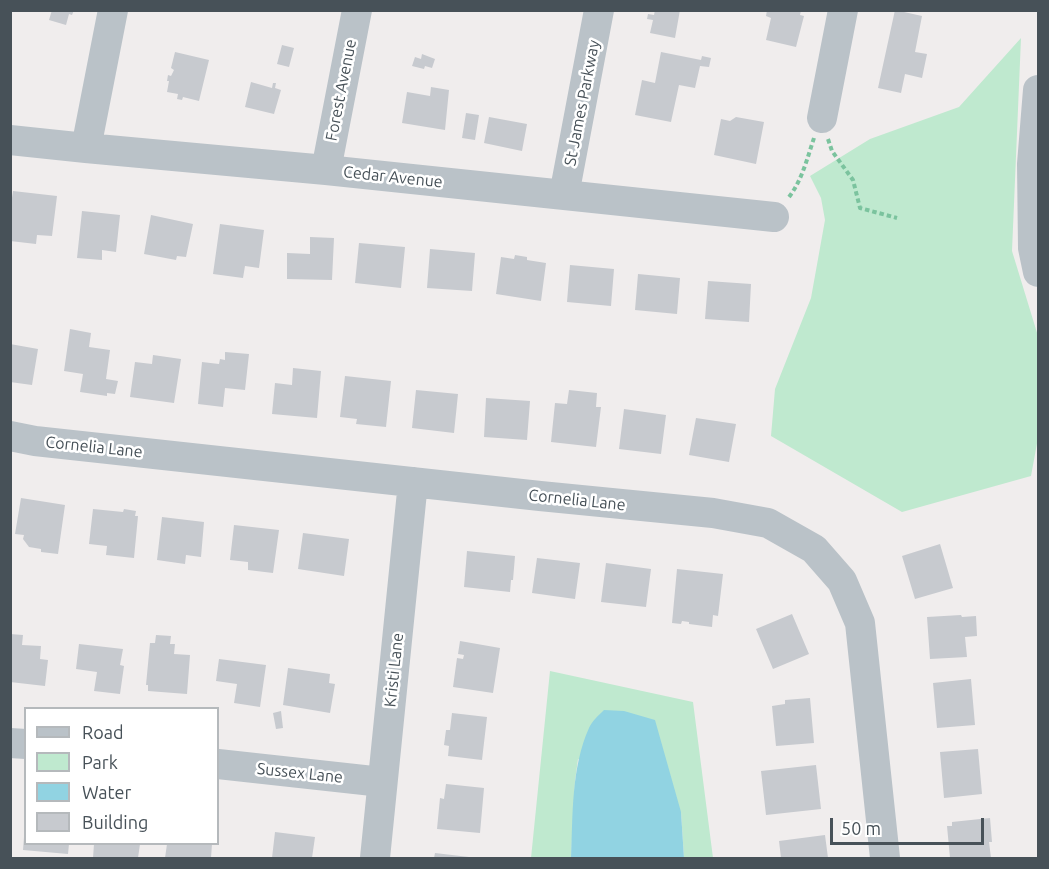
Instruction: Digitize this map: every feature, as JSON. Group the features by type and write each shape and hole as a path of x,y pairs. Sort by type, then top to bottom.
{"street":[{"path":"86,148 113,10"},
{"name":"Forest Avenue","path":"326,170 357,10"},
{"name":"St James Parkway","path":"564,195 600,10"},
{"path":"822,118 843,10"},
{"path":"1038,90 1033,248 1038,272"},
{"name":"Cedar Avenue","path":"10,140 326,170 774,217"},
{"name":"Cornelia Lane","path":"10,436 540,496 713,513 768,523 814,549 842,581 860,623 885,858"},
{"name":"Kristi Lane","path":"375,858 413,482"},
{"name":"Sussex Lane","path":"219,765 382,782"}],"path":[{"path":"774,217 795,189 822,118"},
{"path":"822,118 832,151 853,180 860,208 897,218"}],"green space":[{"path":"1021,38 1012,251 1038,336 1038,438 1031,476 902,512 771,436 775,389 811,298 825,220 821,198 810,176 870,139 959,107"},
{"path":"550,671 693,702 713,858 684,858 681,812 578,759 571,858 531,858"}],"water":[{"path":"604,710 624,711 655,720 681,812 684,858 571,858 574,792 579,759 590,725"}],"building":[{"path":"52,10 74,10 72,15 69,14 66,25 49,20"},
{"path":"655,10 680,10 675,38 650,33 653,20 647,19 648,14 654,15"},
{"path":"767,10 801,10 800,15 804,16 796,47 766,40 771,18 766,16"},
{"path":"895,10 922,16 915,52 927,54 922,78 905,74 901,93 878,88"},
{"path":"282,45 294,48 289,67 277,64"},
{"path":"175,52 209,60 199,101 183,97 182,100 177,99 178,94 167,92 168,75 171,76 174,70 171,68"},
{"path":"661,52 701,60 702,56 711,58 709,67 700,66 695,88 679,85 671,122 635,115 642,80 655,83"},
{"path":"422,54 435,59 432,68 412,66 415,57 421,59"},
{"path":"251,82 272,88 273,83 276,83 275,88 281,90 274,114 245,107"},
{"path":"431,87 449,90 445,130 402,123 407,92 430,96"},
{"path":"466,113 479,115 475,140 462,138"},
{"path":"489,117 527,124 522,151 484,143"},
{"path":"736,117 764,122 756,164 714,155 721,119 730,121"},
{"path":"13,191 57,196 52,236 37,235 36,244 10,241"},
{"path":"82,211 120,215 116,252 102,250 102,260 77,258"},
{"path":"151,215 193,224 186,257 177,256 176,260 144,254"},
{"path":"220,224 264,230 259,268 245,266 243,278 213,274"},
{"path":"310,237 334,238 332,280 287,279 287,253 310,254"},
{"path":"359,243 405,247 401,288 355,283"},
{"path":"430,249 475,253 472,291 427,288"},
{"path":"515,255 527,257 527,260 546,263 541,301 496,294 501,257 514,259"},
{"path":"570,265 614,269 611,306 567,302"},
{"path":"638,274 680,278 677,314 635,310"},
{"path":"708,281 751,284 749,322 705,319"},
{"path":"70,329 91,333 89,347 110,350 106,379 118,381 115,394 107,393 107,396 80,392 83,374 64,371"},
{"path":"10,344 38,349 32,385 10,382"},
{"path":"225,352 249,354 245,390 225,388 223,407 198,404 202,362 219,364 220,359 225,360"},
{"path":"153,355 181,359 174,403 130,397 135,362 152,364"},
{"path":"293,368 321,371 317,418 272,414 275,383 292,385"},
{"path":"345,376 391,381 386,427 356,424 357,419 340,417"},
{"path":"416,390 458,394 454,433 412,428"},
{"path":"569,390 597,393 596,407 601,407 596,447 551,442 555,403 567,404"},
{"path":"486,398 530,401 527,440 484,437"},
{"path":"624,409 666,415 661,454 619,449"},
{"path":"696,418 736,424 729,462 689,455"},
{"path":"21,498 65,505 58,554 41,552 41,549 29,547 23,539 24,535 15,534"},
{"path":"93,509 136,511 135,516 138,516 134,558 106,555 107,546 89,544"},
{"path":"162,517 204,522 201,557 186,555 185,564 157,560"},
{"path":"234,525 279,530 273,573 248,570 248,562 230,560"},
{"path":"303,533 349,539 344,576 298,569"},
{"path":"940,544 953,588 915,599 902,556"},
{"path":"467,551 515,556 510,592 464,587"},
{"path":"537,558 580,563 575,599 532,593"},
{"path":"606,563 651,569 646,607 601,602"},
{"path":"677,569 723,574 718,616 713,615 712,627 682,621 681,624 672,623"},
{"path":"792,614 809,654 773,669 756,629"},
{"path":"961,615 962,617 976,616 977,636 965,637 967,657 930,659 927,617"},
{"path":"10,634 23,635 22,645 41,646 40,659 48,660 45,686 10,682"},
{"path":"156,635 171,636 170,644 175,644 174,654 190,655 187,694 148,691 148,685 146,685 150,643 155,643"},
{"path":"460,641 500,648 493,693 453,687 457,658 463,659 464,655 458,654"},
{"path":"79,644 123,649 120,665 124,666 120,694 94,691 97,672 76,669"},
{"path":"219,659 266,665 260,707 234,703 237,684 216,681"},
{"path":"288,668 330,674 329,683 335,684 330,713 283,705"},
{"path":"971,679 975,725 937,728 933,683"},
{"path":"810,698 814,743 776,746 772,706 785,704 785,700"},
{"path":"281,711 283,728 276,729 273,713"},
{"path":"452,713 487,717 482,760 448,756 449,746 444,745 446,730 450,730"},
{"path":"978,749 982,794 944,798 940,752"},
{"path":"816,765 821,809 766,815 761,771"},
{"path":"446,784 484,788 480,833 437,829 440,798 444,799"},
{"path":"990,818 991,858 950,858 947,826 952,826 952,822"},
{"path":"275,832 315,837 312,858 272,858"},
{"path":"825,835 828,858 781,858 779,841"},
{"path":"24,837 24,845 69,845 68,854 23,850"},
{"path":"94,845 140,845 138,858 93,858"},
{"path":"167,845 212,845 211,858 165,858"},
{"path":"435,853 469,857 469,858 434,858"}]}
